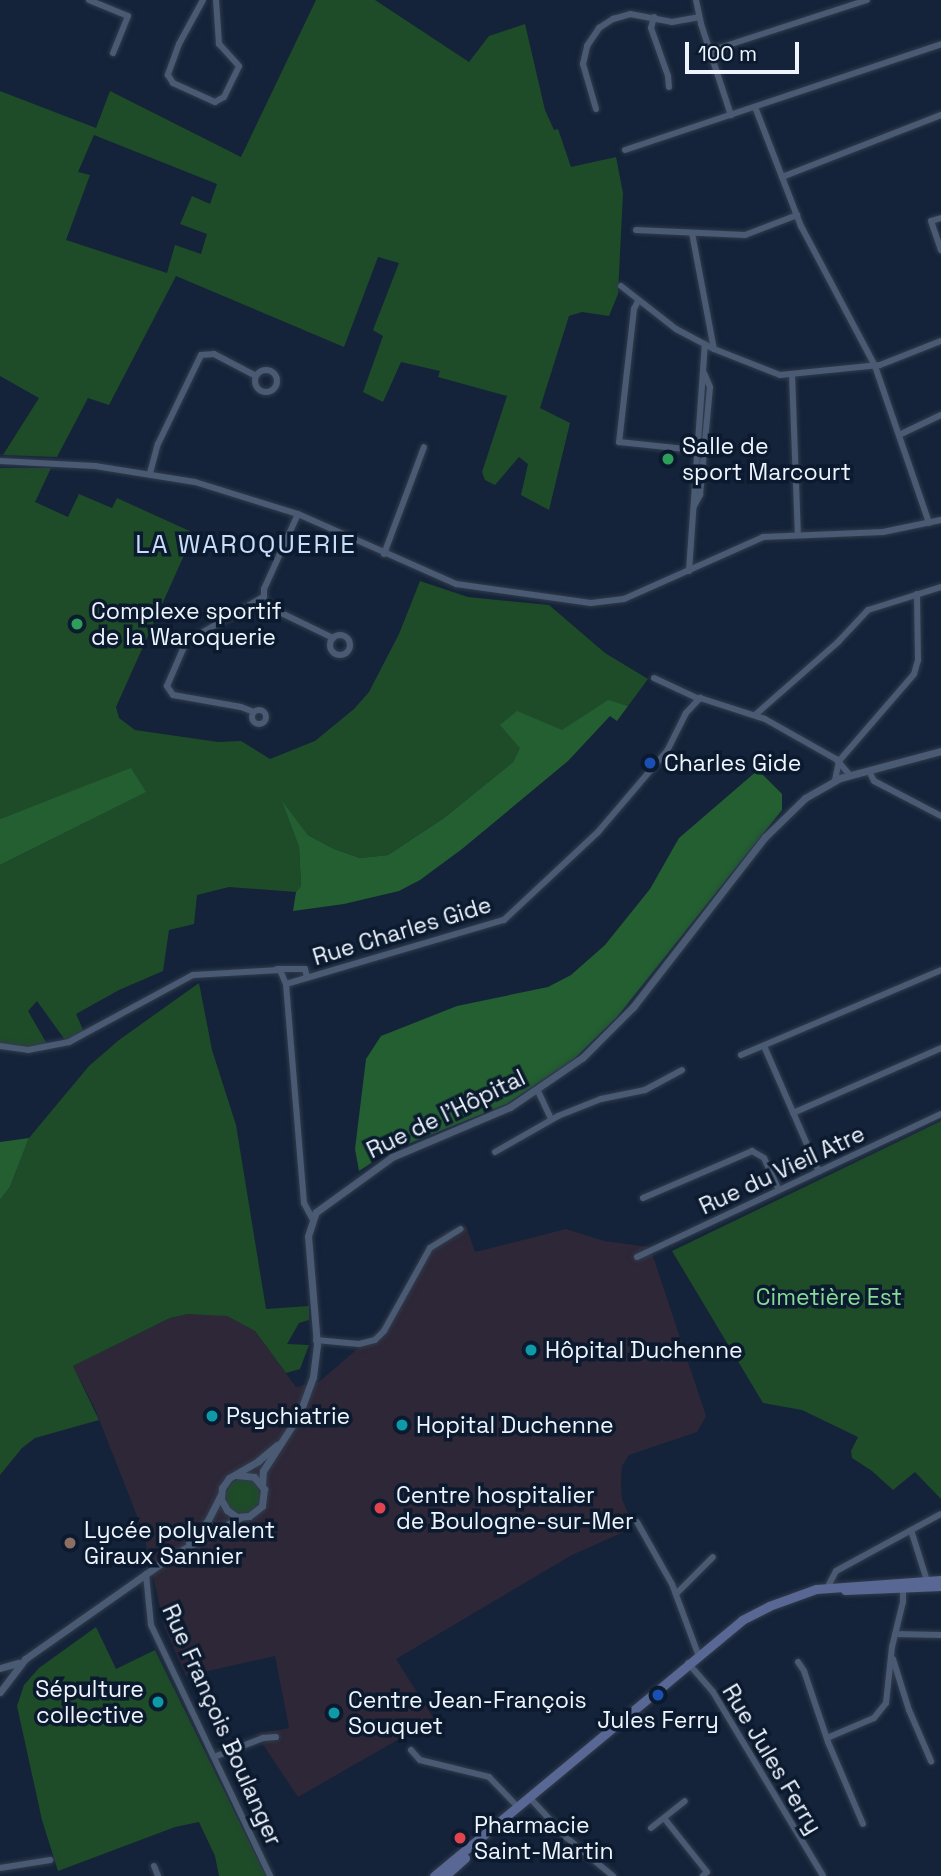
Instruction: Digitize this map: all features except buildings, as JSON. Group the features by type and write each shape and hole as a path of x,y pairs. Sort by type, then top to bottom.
{"main road":[{"path":"928,1584 941,1580"},
{"path":"443,1875 529,1797 736,1623 794,1596 827,1586 941,1586"}],"street":[{"path":"89,0 128,16 113,53"},
{"path":"203,0 179,44 169,77 173,83 215,102 224,97 239,66 237,60 219,44 216,0"},
{"path":"696,0 731,115"},
{"path":"710,51 867,0"},
{"path":"596,108 583,68 585,51 591,38 602,26 621,16 639,14 675,22 699,17"},
{"path":"654,17 651,28 668,76 669,87"},
{"path":"625,150 941,44"},
{"path":"755,107 797,215 876,366 929,523"},
{"path":"782,177 941,115"},
{"path":"636,230 744,235 797,215"},
{"path":"941,218 931,221 941,250"},
{"path":"692,233 714,349"},
{"path":"621,286 669,325 705,345 774,373 792,374 876,366 941,341"},
{"path":"638,301 634,309 619,442 695,450"},
{"path":"689,571 695,450 705,345"},
{"path":"150,473 158,444 201,355 214,354 257,376"},
{"path":"693,508 700,495 710,387 703,371"},
{"path":"792,374 798,535"},
{"path":"899,435 941,415"},
{"path":"384,554 424,447"},
{"path":"0,461 52,462 150,473 222,489 298,514 456,584 591,603 616,601 763,537 888,531 941,520"},
{"path":"254,712 241,706 173,695 167,686 186,642 263,597 298,514"},
{"path":"755,715 834,645 867,610 941,587"},
{"path":"835,780 839,761 916,671 917,594"},
{"path":"263,597 270,607 332,638"},
{"path":"654,678 699,699 755,715 839,761 850,775"},
{"name":"Rue Charles Gide","path":"275,969 283,972 286,984 504,920 597,832 667,751 686,713 699,699"},
{"name":"Rue de l'Hôpital","path":"312,1219 324,1205 392,1157 489,1117 538,1091 583,1057 620,1022 779,821 805,798 835,780 941,751"},
{"path":"879,769 885,785"},
{"path":"869,771 873,780 941,816"},
{"name":"Rue Charles Gide","path":"0,1046 28,1050 69,1042 193,975 275,969 305,970 307,978"},
{"path":"741,1055 941,970"},
{"path":"173,1555 241,1517 252,1515 261,1507 264,1498 263,1471 291,1429 311,1386 316,1340 307,1236 312,1219 304,1203 286,984"},
{"path":"764,1046 819,1172"},
{"path":"793,1113 941,1048"},
{"path":"495,1152 551,1119 601,1099 645,1090 681,1070"},
{"path":"538,1091 551,1119"},
{"name":"Rue du Vieil Atre","path":"637,1257 941,1114"},
{"path":"643,1198 752,1151 764,1158 779,1191"},
{"path":"316,1340 359,1344 375,1340 384,1331 430,1248 461,1229"},
{"path":"7,1683 0,1669 25,1659 173,1555 200,1532 226,1481 266,1455 291,1429"},
{"path":"236,1475 252,1476 262,1485"},
{"path":"221,1493 225,1509 241,1517"},
{"path":"827,1586 836,1571 941,1514"},
{"path":"637,1522 676,1594 698,1654"},
{"path":"911,1530 928,1584"},
{"path":"676,1594 713,1557"},
{"name":"Rue François Boulanger","path":"146,1574 151,1625 270,1876"},
{"path":"827,1738 867,1722 882,1710 889,1694 891,1654 904,1585"},
{"path":"895,1634 941,1635"},
{"path":"891,1654 912,1717 931,1761"},
{"path":"0,1692 25,1659"},
{"path":"798,1662 863,1824"},
{"name":"Rue Jules Ferry","path":"688,1663 713,1692 823,1876"},
{"path":"214,1757 263,1738 276,1737"},
{"path":"411,1750 420,1760 489,1777 519,1807"},
{"path":"529,1797 567,1838 613,1876"},
{"path":"652,1828 685,1801"},
{"path":"664,1818 706,1872 703,1876"},
{"path":"0,1868 50,1860"},
{"path":"154,1866 158,1876"}],"shaded area":[{"name":"Centre hospitalier de Boulogne-sur-Mer","path":"466,1226 475,1252 566,1229 604,1241 650,1247 706,1416 697,1432 629,1455 622,1466 621,1481 622,1499 630,1518 626,1531 572,1555 396,1659 434,1719 298,1797 256,1734 289,1728 275,1656 186,1676 164,1626 143,1531 95,1409 73,1366 170,1318 188,1314 213,1314 227,1316 255,1331 296,1387 319,1382 379,1330 433,1241 447,1231"}],"green space":[{"path":"316,0 375,0 469,62 489,36 525,24 545,110 554,130 558,129 571,167 616,157 623,193 618,294 609,316 582,312 569,316 540,408 570,423 549,510 521,495 528,464 519,457 495,485 485,480 482,472 507,396 438,377 440,371 401,362 383,402 363,392 383,336 373,330 399,263 378,257 344,347 176,276 109,405 88,398 57,457 3,455 39,398 0,376 0,91 96,128 110,91 241,157","holes":["94,135 217,184 210,204 192,196 180,224 207,234 201,254 175,245 167,273 66,240 90,175 78,172"]},
{"path":"0,468 51,468 35,502 68,517 79,494 112,508 117,498 194,533 116,707 119,718 135,730 218,742 241,741 270,759 315,741 354,709 369,692 399,634 420,581 468,597 549,605 605,653 648,679 628,706 607,701 562,731 520,749 513,762 444,818 388,855 360,858 334,849 308,835 283,803 299,847 301,886 296,892 229,887 197,895 194,924 169,930 163,971 119,990 76,1014 84,1032 65,1040 37,1001 28,1011 47,1044 20,1048 0,1043 0,865 145,792 55,798 0,819"},
{"path":"608,700 628,706 617,721 610,716 568,761 462,849 420,880 399,891 344,904 293,911 296,892 301,886 299,847 282,801 308,835 334,849 360,858 388,855 444,818 513,762 520,748 500,725 517,711 562,730"},
{"path":"131,768 146,792 0,865 0,819"},
{"path":"758,770 782,794 782,810 617,1017 574,1059 507,1104 388,1152 359,1171 355,1149 366,1059 381,1036 457,1006 548,987 571,975 605,945 650,889 679,838"},
{"path":"199,983 212,1050 236,1125 266,1309 309,1306 309,1320 299,1323 287,1344 309,1345 300,1369 286,1373 255,1331 227,1316 188,1314 170,1318 73,1366 99,1420 35,1438 22,1448 0,1475 0,1200 10,1187 29,1138 89,1066 119,1040"},
{"name":"Cimetière Est","path":"941,1121 941,1499 915,1472 893,1490 852,1458 851,1451 858,1437 802,1410 763,1403 672,1251"},
{"path":"29,1138 10,1187 0,1200 0,1142"},
{"path":"243,1479 255,1484 260,1496 255,1508 243,1513 231,1508 226,1496 231,1484"},
{"path":"96,1627 116,1669 155,1650 266,1876 219,1876 215,1856 199,1822 175,1827 58,1871 42,1820 17,1706 24,1685 39,1668"}],"place":[{"name":"Salle de sport Marcourt","path":"668,459"},
{"name":"Complexe sportif de la Waroquerie","path":"77,624"},
{"name":"Charles Gide","path":"650,763"},
{"name":"Hôpital Duchenne","path":"531,1350"},
{"name":"Psychiatrie","path":"212,1416"},
{"name":"Hopital Duchenne","path":"402,1425"},
{"name":"Centre hospitalier de Boulogne-sur-Mer","path":"380,1508"},
{"name":"Lycée polyvalent Giraux Sannier","path":"70,1543"},
{"name":"Jules Ferry","path":"658,1695"},
{"name":"Sépulture collective","path":"158,1702"},
{"name":"Centre Jean-François Souquet","path":"334,1713"},
{"name":"Pharmacie Saint-Martin","path":"460,1838"}],"district":[{"name":"LA WAROQUERIE","path":"246,545"}]}
